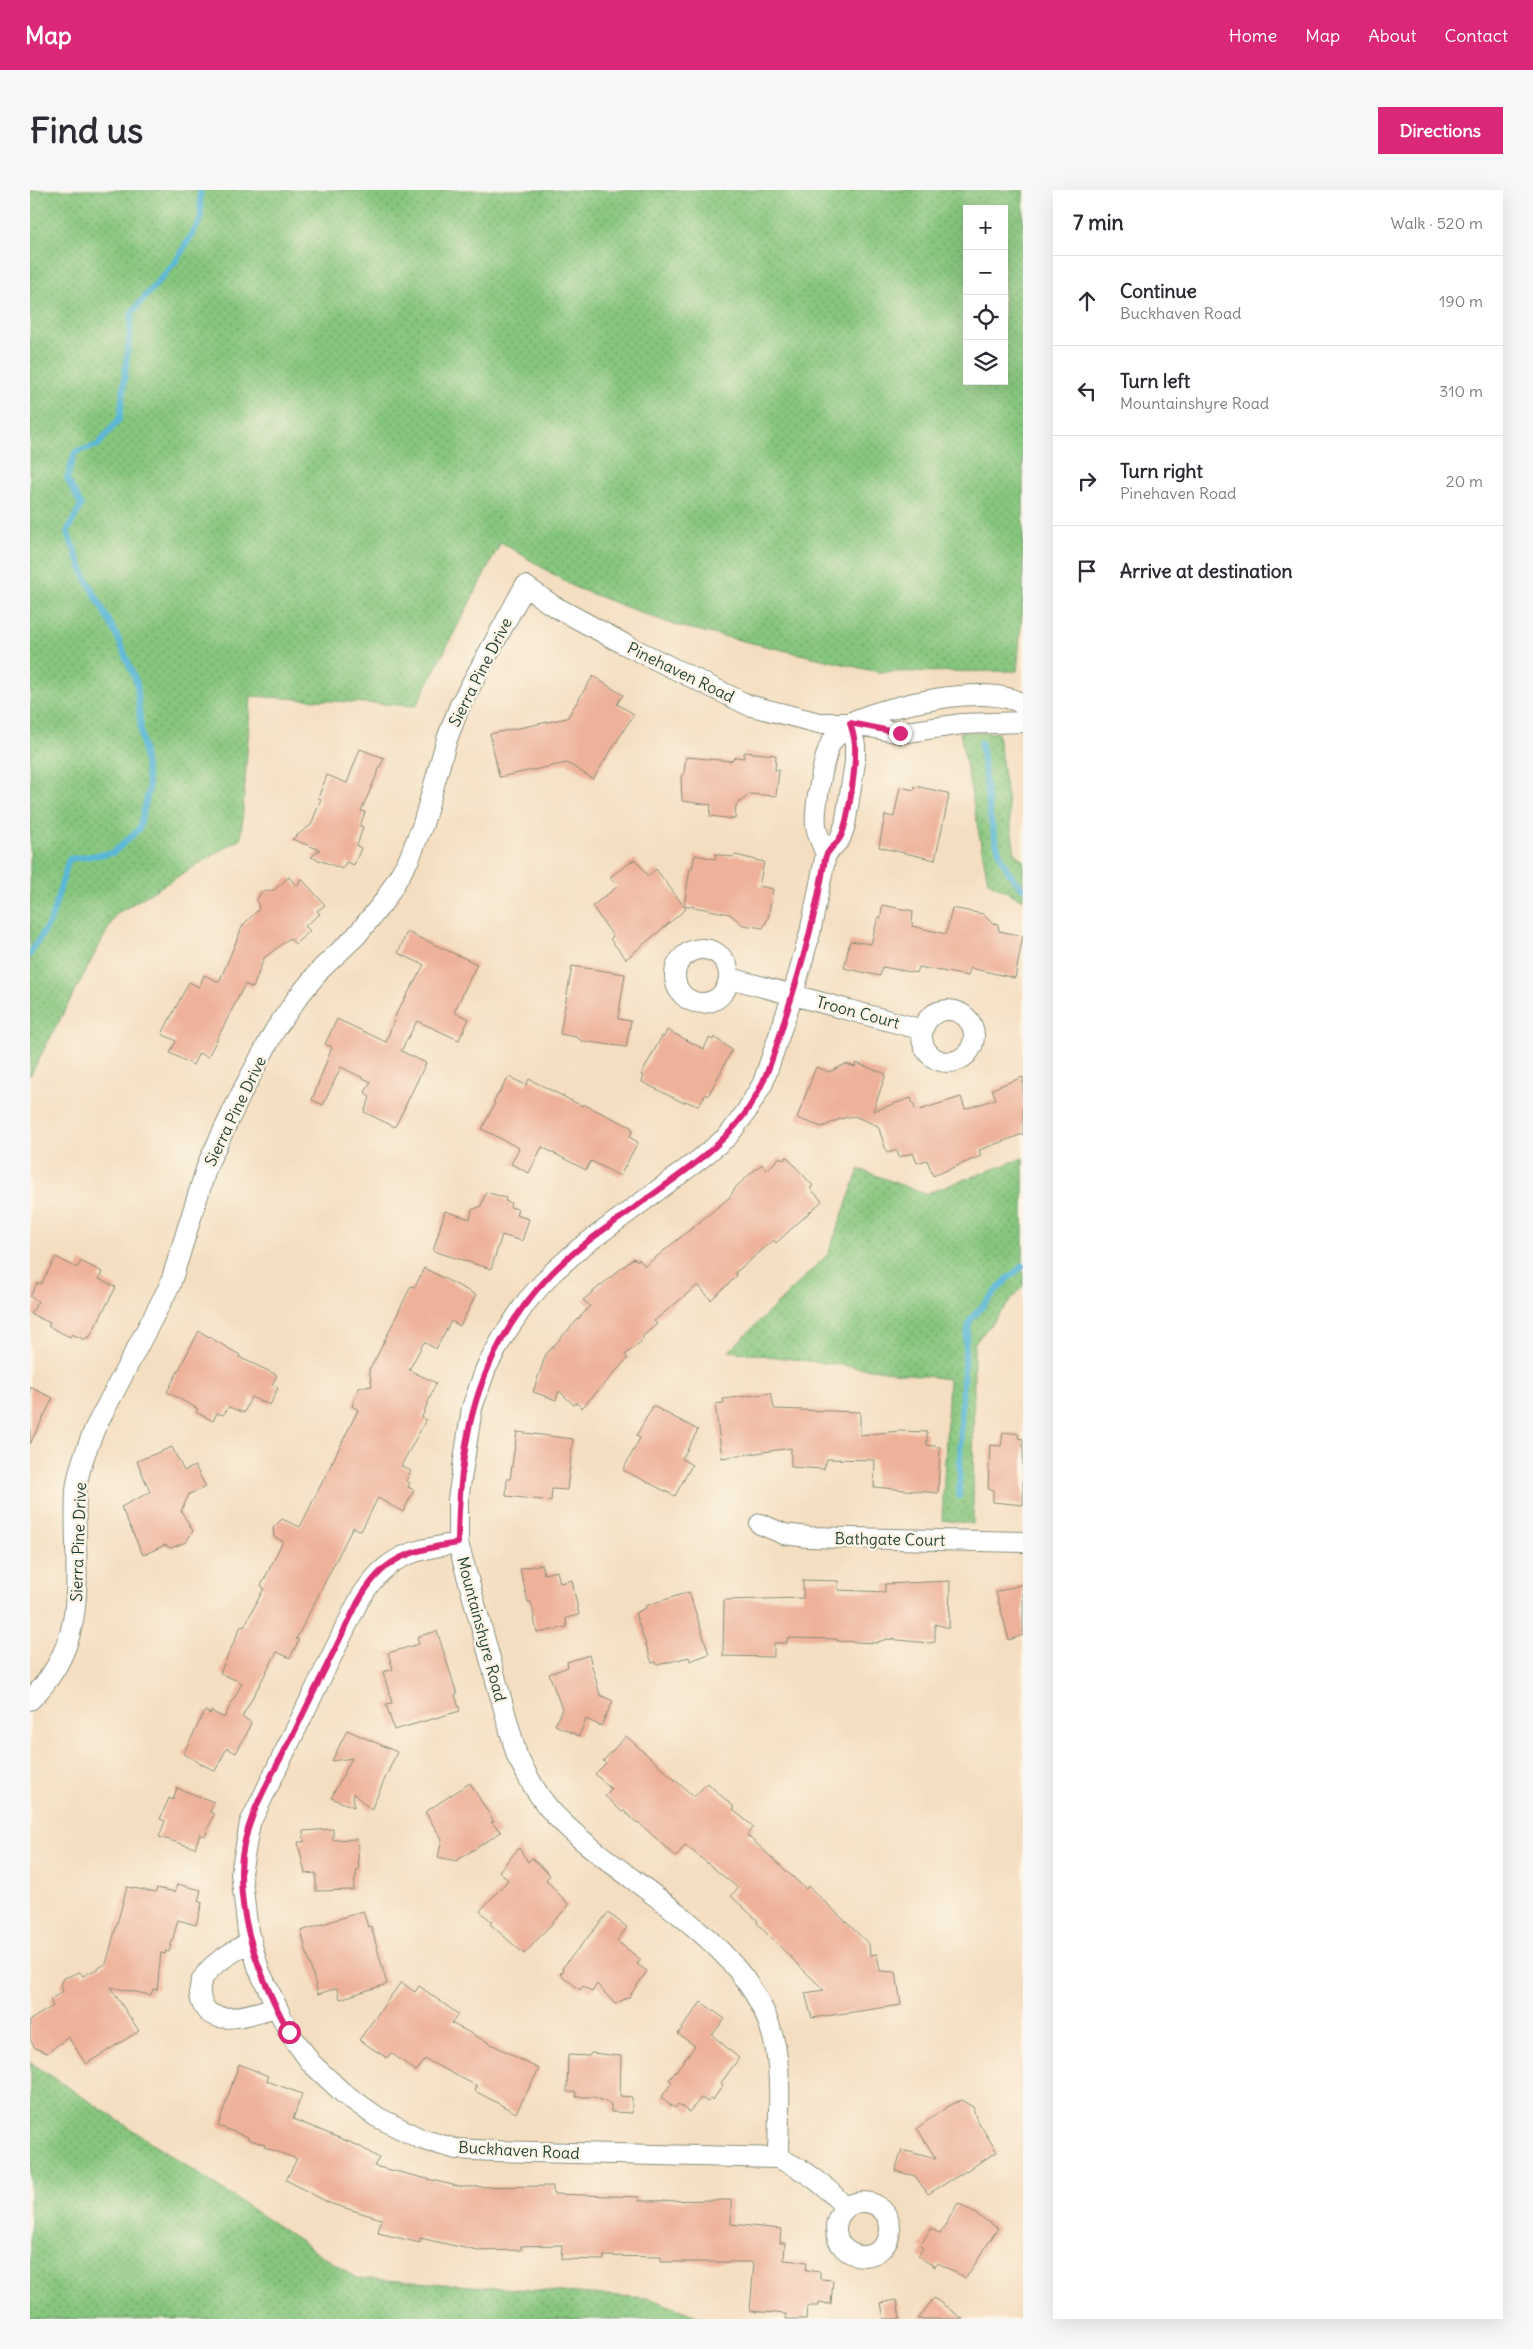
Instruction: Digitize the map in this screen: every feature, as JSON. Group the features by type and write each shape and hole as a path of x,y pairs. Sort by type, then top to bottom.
{"street":[{"name":"Pinehaven Road","path":"525,586 552,605 606,634 748,705 819,723 850,723 900,733 962,724 1023,722"},
{"name":"Sierra Pine Drive","path":"30,1700 42,1689 60,1662 71,1636 77,1608 76,1490 85,1453 95,1428 170,1285 208,1163 275,1030 309,983 356,936 385,900 409,859 423,824 447,739 460,705 525,586"},
{"name":"Pinehaven Road","path":"850,723 880,711 940,698 971,695 1002,696 1023,705"},
{"name":"Mountainshyre Road","path":"778,2158 778,2074 773,2037 760,2004 741,1975 716,1946 556,1816 533,1787 517,1756 458,1543 458,1500 472,1408 486,1368 502,1337 527,1301 552,1273 580,1248 728,1136 746,1112 763,1083 793,994 818,898 826,854 816,824 825,755 832,741 850,723"},
{"name":"Mountainshyre Road","path":"826,854 840,839 845,825 855,745 850,723"},
{"name":"Troon Court","path":"730,978 923,1030"},
{"name":"Bathgate Court","path":"760,1524 784,1534 808,1537 1023,1542"},
{"name":"Buckhaven Road","path":"458,1543 404,1554 377,1574 357,1604 250,1823 241,1873 243,1905 250,1940 260,1970 289,2032 311,2063 342,2092 377,2117 421,2139 456,2149 494,2152 778,2158"},
{"path":"250,1940 205,1973 199,1986 202,2002 209,2012 226,2018 276,2007"},
{"path":"778,2158 794,2165 819,2182 844,2207"}],"green space":[{"path":"30,190 1023,190 1023,603 1017,671 878,672 674,625 574,587 501,542 416,706 251,696 241,838 116,914 30,1076"},
{"path":"960,732 998,733 1015,854 1023,860 1023,900 988,882"},
{"path":"1023,1158 1023,1286 974,1344 973,1524 942,1520 949,1379 729,1351 828,1254 859,1169 925,1194"},
{"path":"30,2062 356,2278 649,2298 705,2319 30,2319"}],"building":[{"path":"593,676 623,695 617,704 634,714 593,779 567,763 499,777 490,734 567,718"},
{"path":"360,749 384,758 361,811 365,812 360,826 363,827 357,846 361,848 354,865 346,862 343,869 311,857 320,850 292,839 311,825 321,799 318,798 327,775 347,783"},
{"path":"744,752 776,755 775,770 779,770 776,796 750,794 736,805 735,819 710,816 711,805 682,801 681,777 684,773 686,757 731,761 735,757 744,758"},
{"path":"915,786 947,793 949,796 935,860 879,847 885,815 894,817 900,787 914,790"},
{"path":"716,854 732,857 736,855 764,862 759,886 773,889 768,918 763,928 743,925 730,914 684,905 690,869 692,869 695,855 715,859"},
{"path":"635,859 648,876 656,869 686,909 626,959 610,939 613,936 592,906 617,887 610,877"},
{"path":"289,877 297,887 301,878 325,905 317,911 320,914 305,926 310,931 295,944 290,938 264,958 253,988 245,984 208,1057 199,1053 193,1065 170,1053 176,1041 162,1034 189,982 199,987 204,975 219,982 243,925 259,909 257,900 261,892 274,890"},
{"path":"882,905 913,911 912,926 946,934 952,908 983,914 992,923 998,924 999,931 1023,936 1015,978 970,968 968,976 919,967 917,973 882,967 880,976 844,968 850,941 871,944 878,917 881,918"},
{"path":"407,932 477,964 454,1012 469,1019 459,1040 417,1021 401,1051 426,1063 395,1127 364,1112 370,1098 365,1092 371,1082 341,1067 323,1105 312,1100 332,1047 325,1044 337,1019 386,1042 397,1012 424,965 398,953"},
{"path":"572,966 625,974 618,1019 631,1021 626,1047 582,1041 576,1037 560,1034"},
{"path":"667,1030 704,1049 709,1038 713,1040 714,1037 732,1050 708,1096 706,1094 698,1106 685,1101 684,1103 642,1082 644,1076 641,1075"},
{"path":"856,1063 886,1074 873,1111 911,1098 916,1111 961,1097 965,1109 996,1099 992,1089 1023,1077 1023,1134 979,1150 981,1156 933,1176 927,1160 917,1163 913,1153 899,1157 897,1150 887,1153 878,1126 854,1116 840,1119 822,1127 797,1118 816,1067 829,1072 846,1064 855,1067"},
{"path":"509,1077 526,1085 529,1079 582,1106 583,1104 631,1127 633,1130 629,1137 638,1142 620,1176 591,1161 586,1170 542,1147 529,1173 511,1164 519,1148 482,1129 495,1103 493,1102"},
{"path":"780,1157 783,1160 787,1157 813,1186 810,1188 822,1201 776,1243 774,1240 735,1273 737,1276 711,1300 698,1285 654,1321 657,1324 642,1337 644,1339 625,1355 628,1358 582,1408 577,1403 574,1405 559,1391 556,1400 533,1392 546,1354 590,1306 583,1300 634,1258 637,1261 639,1259 645,1266 729,1198 736,1187 752,1172 762,1164 767,1170"},
{"path":"486,1192 506,1198 505,1201 511,1203 510,1207 518,1209 516,1215 529,1219 522,1241 502,1235 491,1269 433,1251 445,1211 470,1219 472,1210 481,1206"},
{"path":"56,1257 77,1268 81,1261 102,1272 99,1279 116,1287 89,1338 87,1337 85,1340 72,1334 70,1337 48,1326 50,1323 31,1314 38,1301 30,1297 37,1283 41,1284"},
{"path":"424,1268 476,1295 460,1326 451,1321 436,1349 424,1342 409,1370 436,1383 422,1417 426,1420 401,1466 411,1471 406,1481 410,1483 408,1487 414,1490 403,1512 378,1498 361,1531 353,1527 296,1639 299,1640 290,1658 277,1652 242,1717 251,1722 247,1733 236,1753 227,1748 215,1771 183,1754 205,1711 210,1714 211,1711 224,1718 242,1683 220,1673 241,1626 244,1627 264,1588 261,1586 283,1541 274,1537 273,1528 282,1519 300,1527 358,1410 352,1406 356,1394 359,1388 372,1386 369,1369 411,1286 415,1287"},
{"path":"199,1331 240,1355 239,1357 277,1375 272,1385 278,1388 270,1405 251,1397 244,1413 229,1407 223,1415 217,1413 213,1421 196,1412 198,1409 167,1392"},
{"path":"30,1387 53,1398 30,1444"},
{"path":"771,1393 774,1409 860,1412 860,1435 899,1431 927,1432 927,1445 940,1447 938,1493 874,1487 875,1460 827,1459 824,1469 791,1467 791,1448 722,1458 715,1404 724,1403 723,1399"},
{"path":"653,1406 698,1430 682,1459 692,1465 675,1496 623,1470 640,1438 636,1436"},
{"path":"517,1432 573,1439 567,1490 552,1489 551,1501 506,1496 507,1479 510,1479"},
{"path":"1003,1432 1019,1434 1018,1438 1023,1439 1023,1505 993,1502 993,1490 988,1489 990,1445 1001,1446"},
{"path":"172,1447 184,1471 195,1466 206,1487 189,1494 181,1511 193,1531 186,1542 171,1548 165,1545 143,1555 121,1507 150,1492 137,1461"},
{"path":"542,1564 544,1574 557,1571 560,1583 572,1580 579,1615 566,1618 567,1627 537,1633 531,1602 528,1602 520,1569"},
{"path":"803,1580 838,1581 838,1590 885,1592 885,1584 950,1581 949,1628 935,1624 935,1642 929,1643 887,1639 875,1643 837,1641 837,1639 787,1638 787,1643 774,1643 774,1657 723,1656 724,1600 803,1598"},
{"path":"1023,1584 1023,1635 1009,1640 996,1592"},
{"path":"689,1592 709,1654 690,1661 689,1657 657,1665 656,1662 652,1663 635,1613 646,1608 645,1606"},
{"path":"437,1631 457,1694 455,1695 460,1711 394,1730 386,1704 392,1703 383,1672 393,1669 388,1653 419,1644 417,1637"},
{"path":"589,1655 600,1695 613,1701 601,1726 586,1719 579,1736 555,1725 562,1709 549,1674 568,1667 567,1662"},
{"path":"347,1730 397,1752 371,1810 353,1793 354,1807 331,1798 352,1758 332,1761"},
{"path":"626,1736 694,1797 707,1783 734,1807 732,1809 754,1827 747,1835 806,1889 808,1886 869,1944 870,1955 877,1954 880,1971 896,1972 901,2005 812,2018 805,1993 824,1990 769,1936 757,1923 758,1921 731,1896 738,1888 685,1845 676,1857 638,1822 624,1811 622,1812 605,1796 611,1789 595,1774 606,1763 603,1761"},
{"path":"470,1783 494,1822 491,1822 501,1832 456,1861 438,1857 442,1839 425,1812"},
{"path":"177,1788 214,1802 210,1812 214,1814 205,1836 200,1834 195,1848 159,1837 165,1821 160,1819 169,1798 173,1800"},
{"path":"333,1829 333,1840 357,1839 359,1870 357,1870 353,1890 316,1891 316,1873 305,1874 298,1842 304,1842 303,1831"},
{"path":"519,1848 528,1862 532,1858 550,1875 546,1880 569,1905 524,1954 490,1924 492,1922 480,1911 508,1880 499,1871"},
{"path":"177,1884 201,1890 198,1901 202,1903 196,1925 178,1920 169,1952 161,1953 157,1990 153,1989 151,1995 110,1987 139,2031 86,2064 68,2037 47,2053 35,2048 30,2040 30,2020 53,2006 50,2000 63,1991 61,1985 64,1978 80,1972 83,1976 106,1964 127,1887 156,1892 157,1888 175,1892"},
{"path":"363,1911 368,1927 371,1926 387,1984 340,1999 337,1988 318,1994 301,1931"},
{"path":"608,1913 627,1927 617,1941 641,1960 637,1964 647,1971 629,1997 615,2004 597,1984 592,1992 583,1986 580,1990 560,1974 564,1970 562,1968"},
{"path":"401,1982 415,1992 419,1986 458,2014 451,2023 539,2069 516,2113 475,2091 477,2086 425,2059 416,2071 391,2053 387,2058 359,2040"},
{"path":"701,2002 725,2019 712,2035 739,2058 721,2083 723,2085 713,2100 711,2098 708,2102 701,2098 689,2112 678,2104 675,2108 661,2098 672,2082 669,2080 695,2046 678,2034"},
{"path":"591,2053 621,2056 620,2096 632,2097 632,2113 611,2112 611,2104 594,2097 576,2097 576,2092 567,2092 568,2055 589,2056"},
{"path":"239,2064 268,2076 267,2081 302,2094 293,2119 359,2146 379,2158 374,2166 461,2187 553,2186 553,2194 639,2197 639,2201 731,2200 731,2224 781,2229 780,2243 785,2243 784,2260 807,2262 806,2270 820,2272 820,2279 833,2280 831,2304 818,2303 818,2306 807,2306 806,2319 786,2319 786,2314 750,2311 754,2262 661,2262 661,2257 604,2256 604,2260 561,2259 562,2245 521,2246 521,2250 478,2251 420,2238 420,2243 378,2233 381,2219 329,2203 286,2180 297,2159 264,2147 265,2145 248,2139 248,2137 218,2126"},
{"path":"961,2100 973,2107 976,2118 997,2152 928,2194 915,2176 895,2171 902,2150 936,2159 917,2128 947,2107"},
{"path":"958,2203 998,2228 966,2278 938,2263 935,2267 918,2256 923,2248 920,2246 931,2228 940,2234"},
{"path":"934,2298 963,2319 918,2319"},
{"path":"897,2300 900,2319 884,2319 881,2303"}],"waterway":[{"path":"30,954 50,922 69,859 113,853 139,829 149,789 137,684 118,638 85,576 67,532 81,505 67,479 75,452 98,445 120,418 132,312 176,261 201,219 200,190"},
{"path":"981,743 991,821 996,842 1011,876 1023,888"},
{"path":"959,1496 962,1396 966,1340 970,1320 1007,1279 1023,1266"}],"route":[{"path":"289,2032 271,1998 260,1970 248,1932 243,1905 241,1873 244,1846 250,1823 259,1802 357,1604 377,1574 404,1554 458,1543 458,1500 472,1408 486,1368 502,1337 527,1301 552,1273 580,1248 728,1136 746,1112 763,1083 793,994 810,933 826,854 840,839 845,825 855,745 850,723 900,733"}]}
